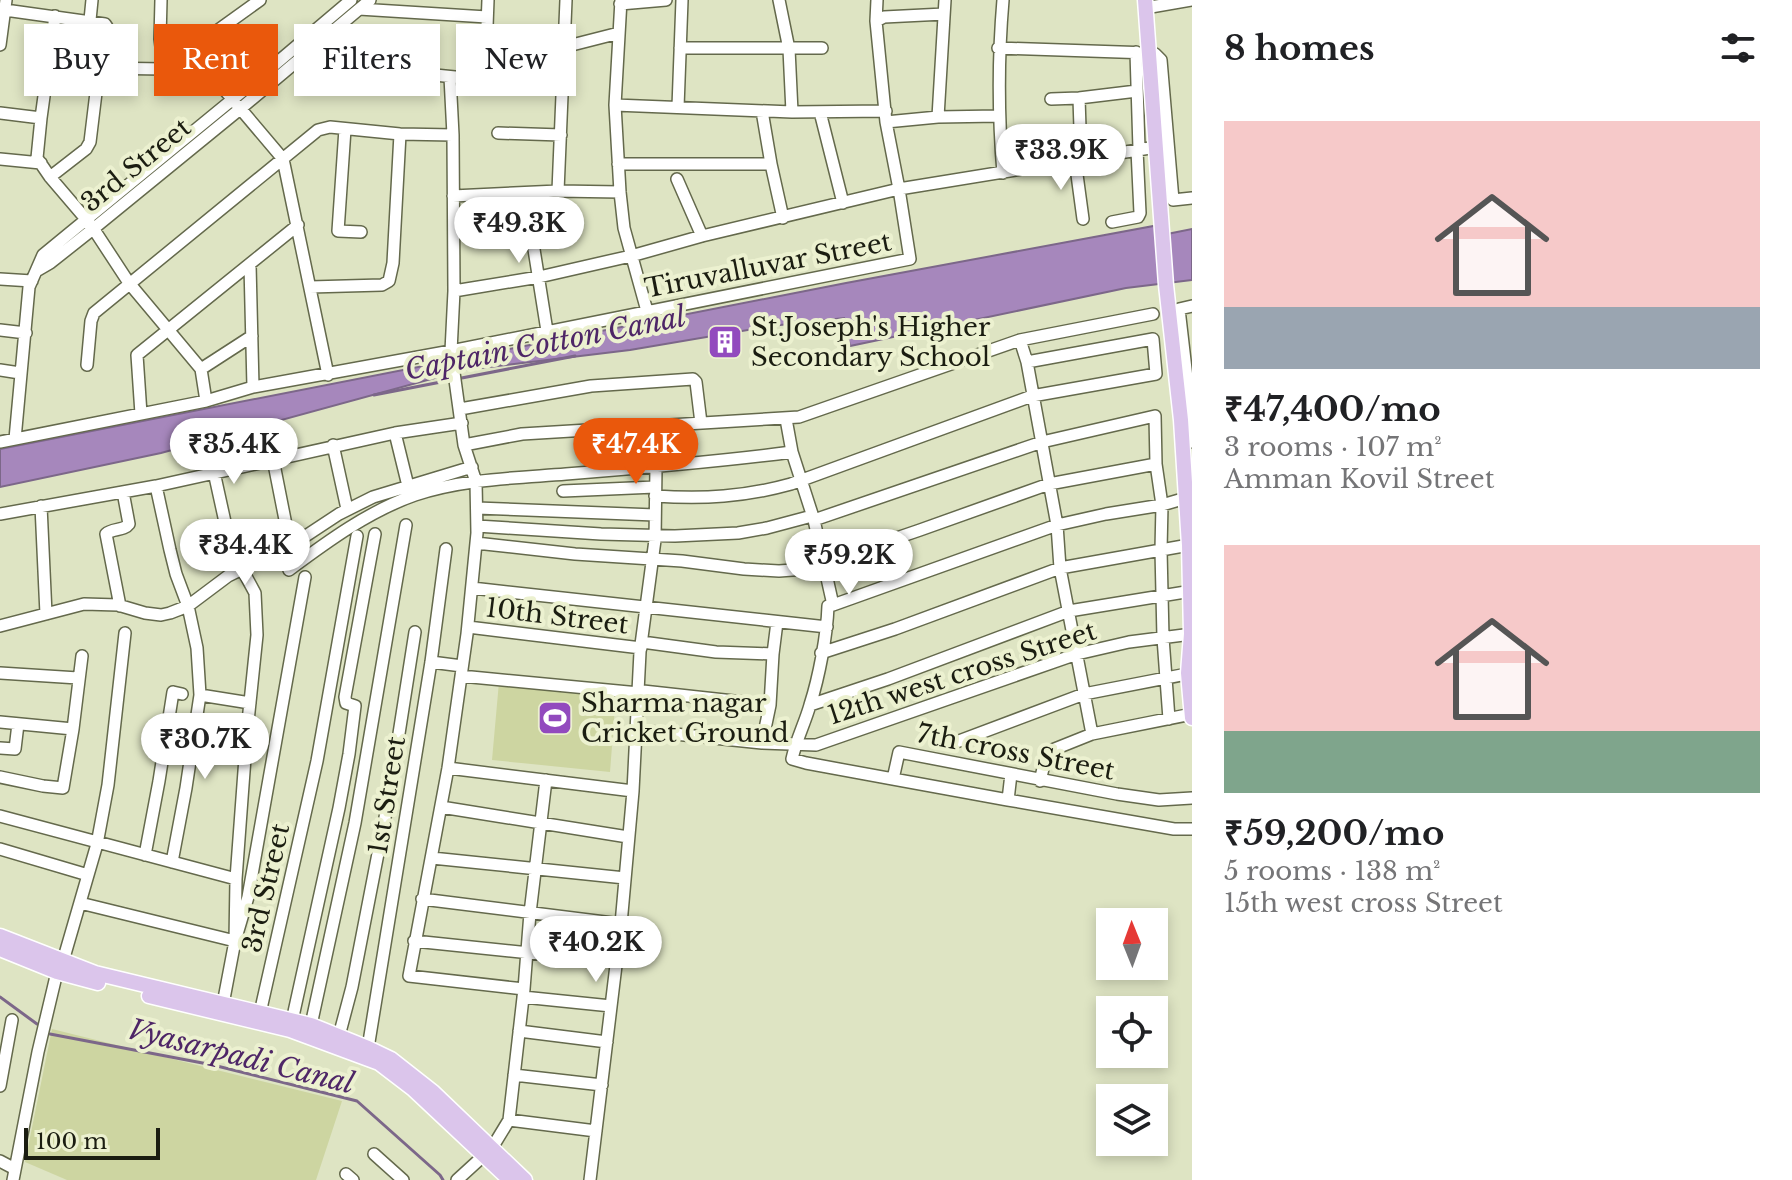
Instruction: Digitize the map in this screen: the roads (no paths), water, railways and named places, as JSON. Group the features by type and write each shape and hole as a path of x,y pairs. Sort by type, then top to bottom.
{"main road":[{"path":"1145,4 1143,53 1156,147 1166,285 1188,489 1192,716"},
{"path":"0,936 60,966 311,1025 391,1059 407,1070 489,1151 510,1180"},
{"path":"0,949 207,1011 290,1030 379,1063 525,1180"}],"street":[{"path":"90,20 92,0"},
{"path":"160,24 161,0"},
{"path":"226,24 260,0"},
{"name":"3rd Street","path":"38,270 93,229 355,5 370,0"},
{"path":"487,24 488,0"},
{"path":"565,24 566,0"},
{"path":"647,311 624,228 620,192 615,105 620,2 666,0"},
{"path":"678,107 682,0"},
{"path":"779,0 789,49 792,112"},
{"path":"454,291 539,277 631,256 899,189 886,117 876,21 877,0"},
{"path":"938,117 945,0"},
{"path":"1003,0 998,48 998,116 1003,173"},
{"path":"1145,4 1191,0"},
{"path":"0,45 6,5 105,24"},
{"path":"355,5 487,17"},
{"name":"3rd Street","path":"335,24 355,5"},
{"path":"876,21 884,17 944,14"},
{"path":"55,16 37,153 50,177 93,229 129,283 201,369 206,401"},
{"path":"576,44 619,33"},
{"path":"680,48 822,48"},
{"path":"998,48 1155,54 1161,60 1173,200 1192,198"},
{"path":"1112,222 1134,219 1140,213 1137,91 1143,53"},
{"name":"3rd Street","path":"15,439 29,287 43,255 85,219 294,63"},
{"path":"440,76 456,77"},
{"path":"450,77 453,135 452,355 464,445 476,482 477,526 468,627 448,768 409,976 611,1006"},
{"path":"1051,99 1137,91"},
{"path":"50,177 86,149 90,142 96,96"},
{"path":"229,96 283,159 328,375"},
{"path":"558,191 563,96"},
{"path":"1079,98 1078,160 1083,219"},
{"path":"615,105 886,117 998,116"},
{"path":"762,111 783,218"},
{"path":"820,112 843,203"},
{"path":"0,113 41,118"},
{"path":"87,365 92,316 318,130 330,127 400,134 453,135"},
{"path":"345,129 338,231 361,232"},
{"path":"498,133 561,135"},
{"path":"310,287 382,285 389,281 393,263 400,134"},
{"name":"Tiruvalluvar Street","path":"0,442 206,401 253,387 452,355 547,331 910,259 899,189 1156,147"},
{"path":"0,159 41,163"},
{"path":"618,164 771,164"},
{"path":"677,179 702,236"},
{"path":"453,196 558,191 620,192"},
{"path":"525,193 547,331"},
{"path":"141,414 137,355 298,225"},
{"path":"250,265 253,387"},
{"path":"0,279 32,281"},
{"path":"1186,308 1192,442"},
{"path":"464,445 522,434 799,417 1020,340 1153,314"},
{"path":"0,330 26,333"},
{"path":"201,369 252,336"},
{"path":"563,491 655,491 686,498 755,493 791,484 1032,396 1156,374 1153,339 1027,362"},
{"path":"1020,340 1042,442 1057,525 1060,568 1092,734"},
{"path":"0,370 20,373"},
{"path":"460,409 591,386 693,379 696,382 701,423"},
{"path":"477,526 601,534 738,533 813,518 1042,442 1155,416 1156,464 1162,505 1163,638 1169,719"},
{"path":"786,419 790,446 813,518 833,605"},
{"path":"0,514 156,486 333,445 462,423"},
{"path":"395,433 408,486"},
{"path":"333,445 347,509"},
{"path":"289,570 343,531 415,495 476,482 656,467 790,446"},
{"path":"273,459 290,545"},
{"path":"476,543 744,569 806,569 1049,484 1156,464"},
{"path":"0,626 84,604 120,606 161,615 188,606 239,570 290,545 347,509 373,497 472,467"},
{"path":"590,1180 621,924 633,791 641,645 655,535 656,467"},
{"path":"214,472 239,570 255,593 257,635 236,879 235,941"},
{"path":"156,486 197,648 200,695 172,862"},
{"path":"795,744 810,705 827,627 828,606 1057,525 1162,505 1188,489"},
{"path":"120,606 106,534 129,524 123,492"},
{"path":"41,506 46,614"},
{"path":"477,508 655,515"},
{"path":"311,1025 355,823 406,525"},
{"path":"292,1021 349,754 355,706 346,703 345,697 375,534"},
{"name":"3rd Street","path":"260,1013 317,761 357,536"},
{"path":"821,653 1060,568 1189,545"},
{"name":"1st Street","path":"368,1048 431,662 446,549"},
{"path":"223,1004 235,941 248,897 305,577"},
{"path":"472,588 827,627"},
{"path":"810,705 1069,611 1191,591"},
{"path":"762,743 770,705 777,622"},
{"name":"10th Street","path":"468,627 716,652 773,654"},
{"path":"339,1036 352,987 389,797 415,632"},
{"path":"14,1174 38,1052 97,842 108,785 125,633"},
{"name":"12th west cross Street","path":"636,730 762,743 816,745 1077,654 1129,642 1191,634"},
{"path":"0,777 63,788 82,656"},
{"path":"431,662 462,671 639,693 770,705"},
{"path":"0,673 78,678"},
{"path":"951,744 1084,694 1190,673"},
{"path":"145,855 173,692 182,694"},
{"path":"200,695 250,703"},
{"path":"1040,781 1047,752 1092,734 1192,716"},
{"path":"0,722 73,729"},
{"path":"0,748 15,749 18,724"},
{"name":"7th cross Street","path":"795,744 792,759 893,779 899,752 1040,781 1159,800 1192,798"},
{"path":"448,768 633,791"},
{"path":"1008,800 1011,774"},
{"path":"893,779 1174,829 1192,829"},
{"path":"457,1180 489,1151 509,1120 546,780"},
{"path":"441,807 628,837"},
{"path":"0,816 236,879"},
{"path":"0,849 88,875"},
{"path":"432,858 625,878"},
{"path":"422,899 621,924"},
{"path":"80,903 235,941"},
{"path":"414,941 617,962"},
{"path":"0,1086 12,1020"},
{"path":"519,1031 607,1042"},
{"path":"514,1075 602,1085"},
{"path":"509,1120 596,1131"},
{"path":"374,1154 403,1180"},
{"path":"0,1161 14,1174"}],"water":[{"path":"1159,225 1162,235 1192,229 1192,280 1126,288 850,346 844,318 771,326 630,350 464,370 161,453 0,487 0,449 846,283"}],"waterway":[{"name":"Captain Cotton Canal","path":"374,395 575,356"},
{"name":"Vyasarpadi Canal","path":"0,997 37,1024"},
{"name":"Vyasarpadi Canal","path":"50,1034 213,1065 357,1101 443,1180"}],"place":[{"name":"St.Joseph's Higher Secondary School","path":"725,342"},
{"name":"Sharma nagar Cricket Ground","path":"555,718"}]}
